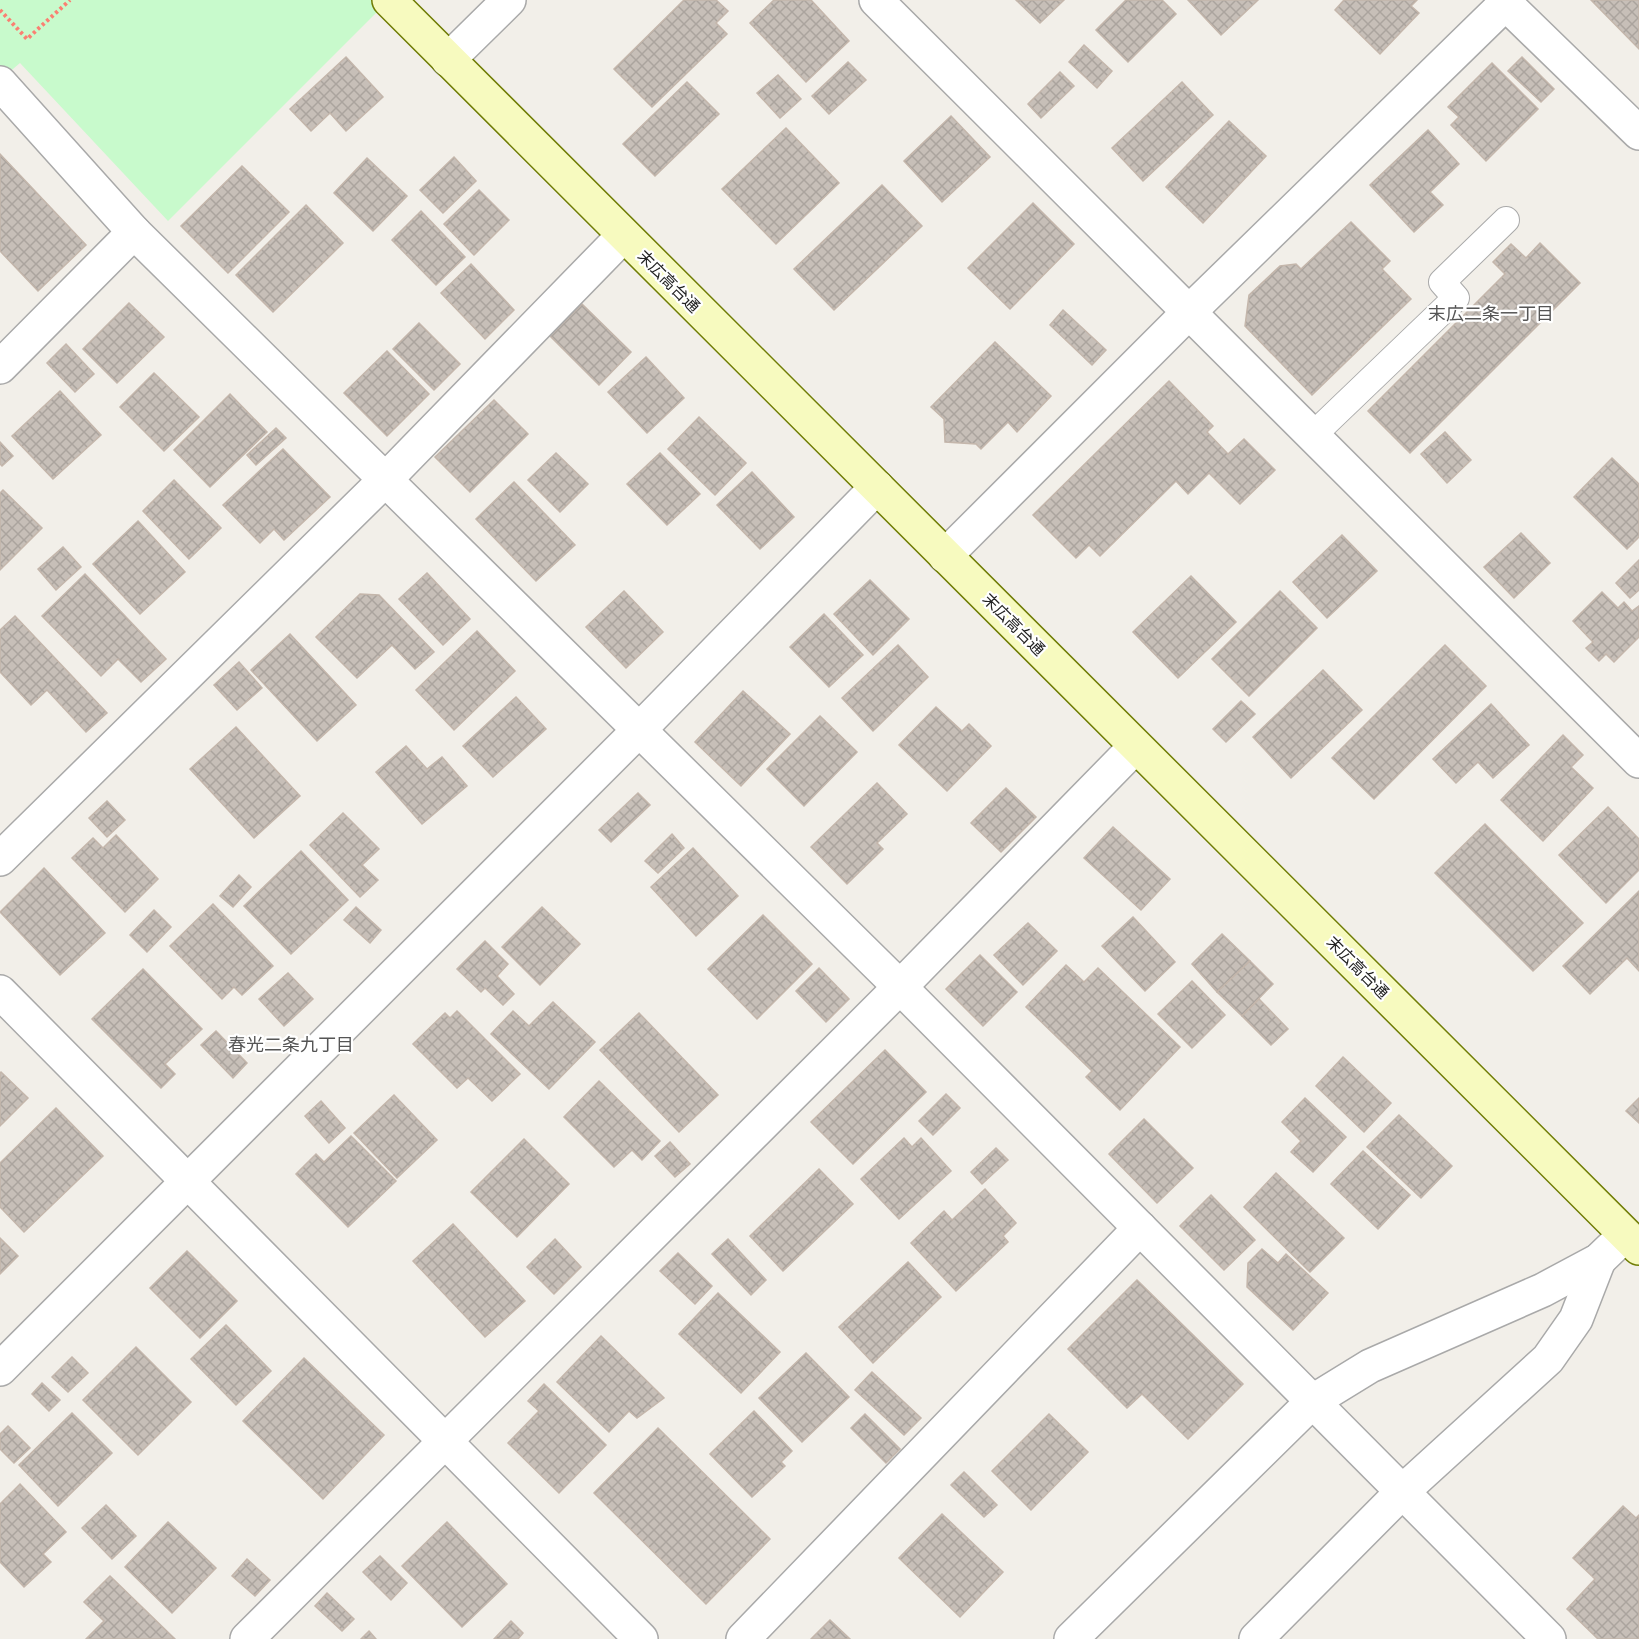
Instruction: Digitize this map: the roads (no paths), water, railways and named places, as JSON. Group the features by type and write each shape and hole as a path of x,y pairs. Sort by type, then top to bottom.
{"street":[{"name":"末広高台通","path":"389,0 1632,1241"},
{"path":"448,60 509,0"},
{"path":"876,0 1639,761"},
{"path":"945,556 1188,313 1506,1 1639,133"},
{"path":"0,83 134,232 387,478 900,987 1549,1639"},
{"path":"0,367 134,232"},
{"path":"0,859 387,478 623,236"},
{"path":"0,1369 640,729 877,487"},
{"path":"247,1639 900,987 1136,747"},
{"path":"0,992 642,1639"},
{"path":"743,1639 1140,1228"},
{"path":"1071,1639 1313,1401 1370,1366 1543,1290 1632,1241"},
{"path":"1256,1639 1403,1491 1548,1359 1576,1319 1599,1260"}],"lane":[{"path":"1312,435 1456,298 1442,282 1506,220"}],"district":[{"name":"末広二条一丁目","path":"1491,314"},
{"name":"春光二条九丁目","path":"291,1045"}]}
